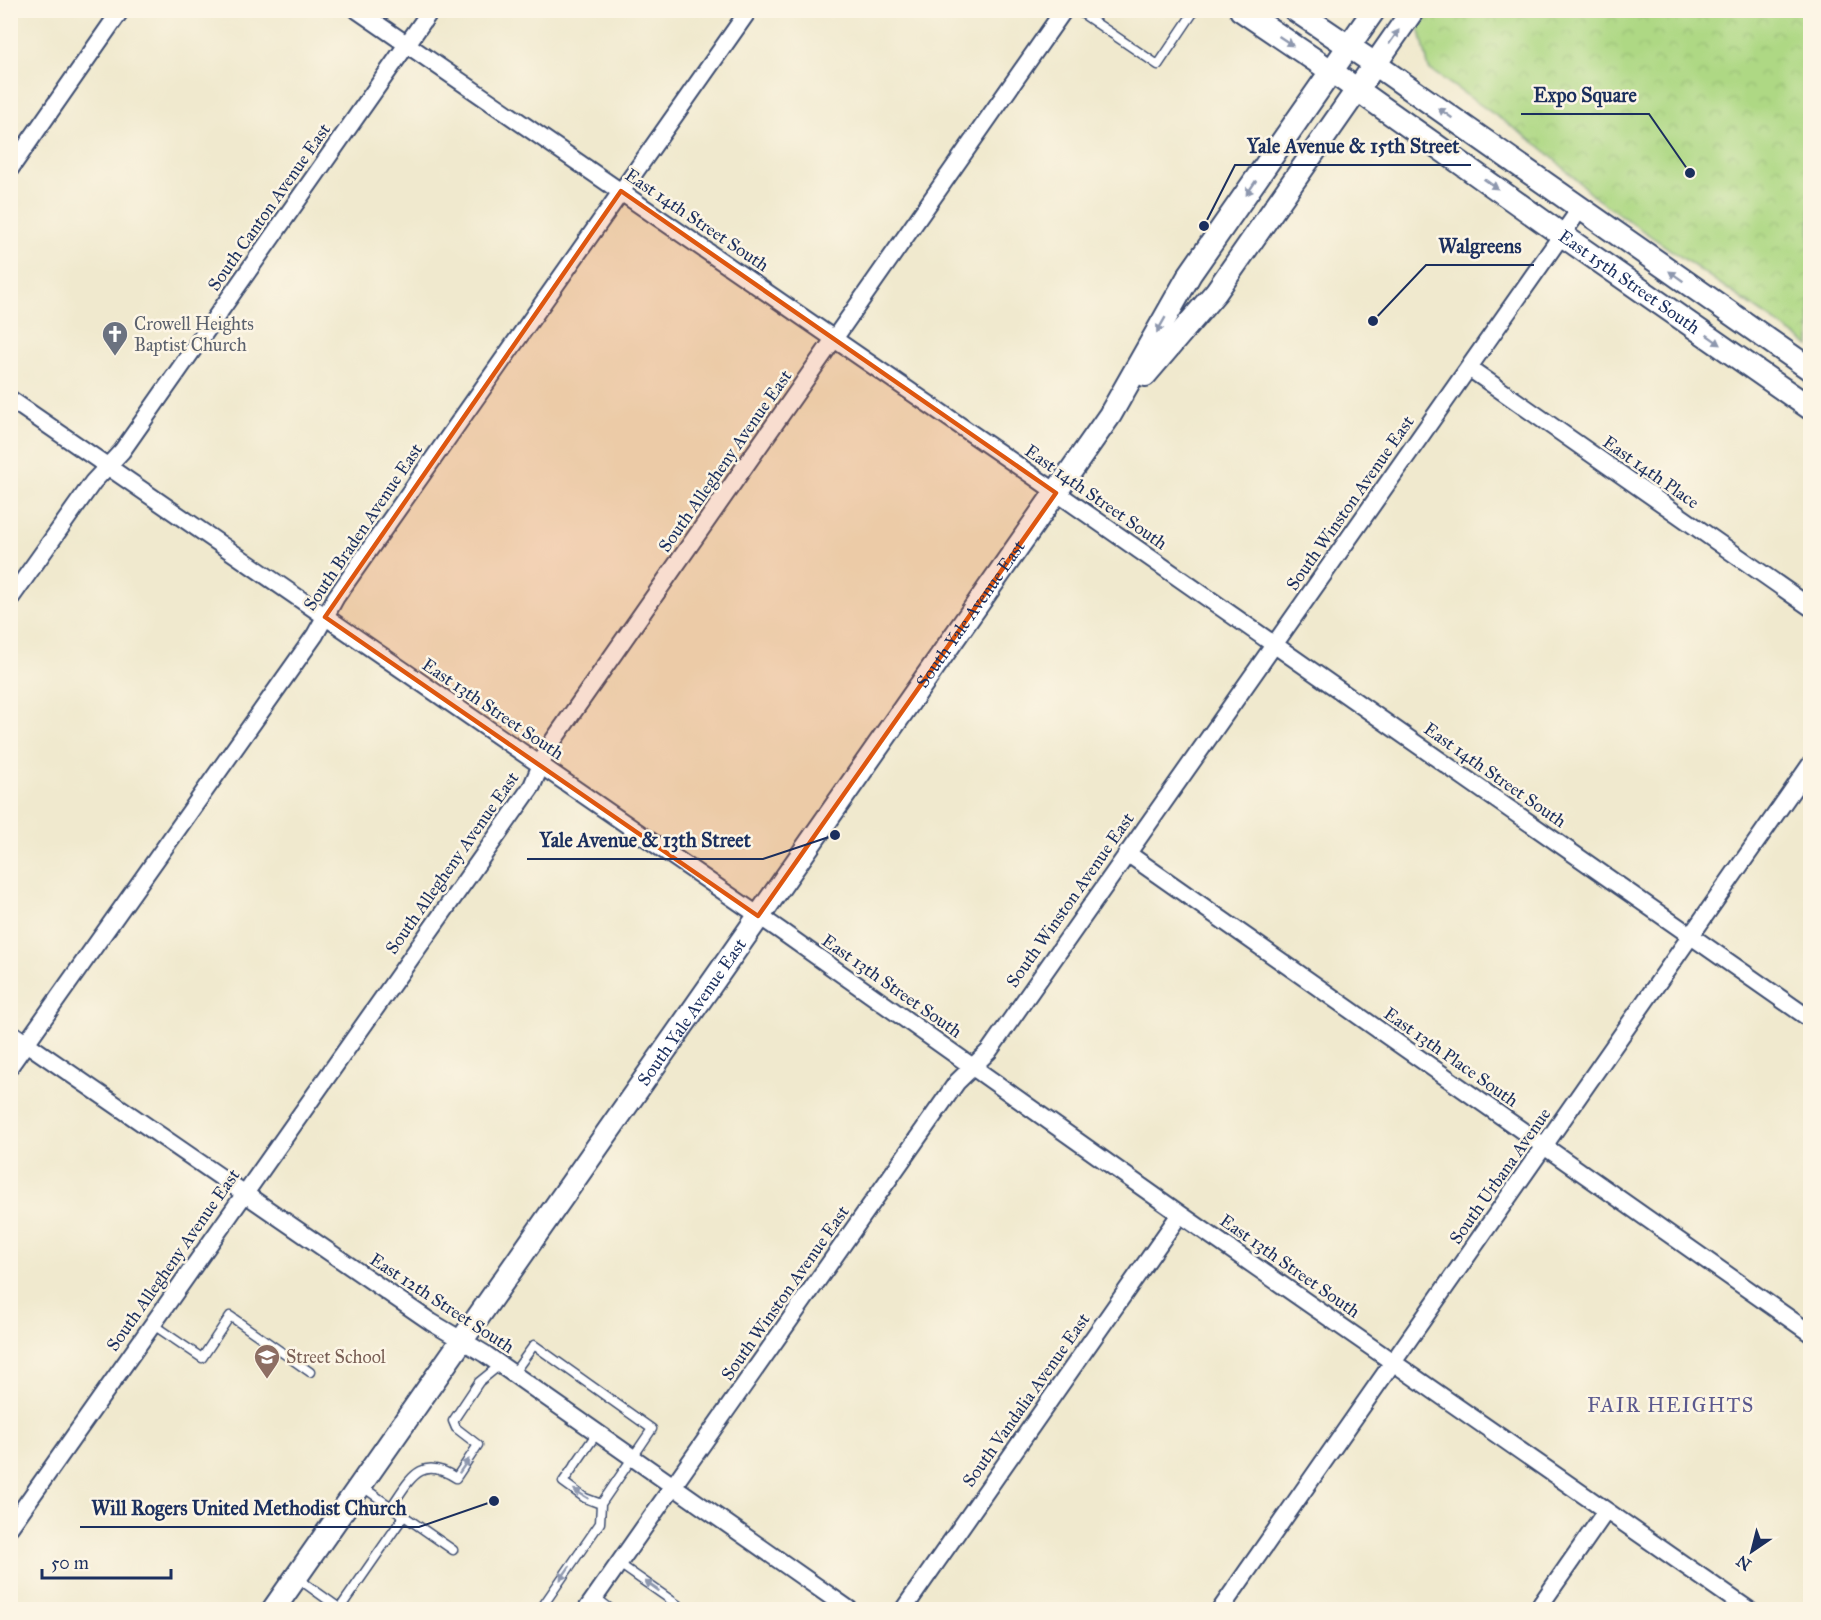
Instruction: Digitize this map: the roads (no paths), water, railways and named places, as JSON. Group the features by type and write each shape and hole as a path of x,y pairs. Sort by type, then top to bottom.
{"main road":[{"name":"East 15th Street South","path":"1241,10 1810,408"},
{"name":"East 15th Street South","path":"1295,10 1810,369"},
{"name":"South Yale Avenue East","path":"273,1610 1110,415 1190,274 1374,10"},
{"name":"South Yale Avenue East","path":"1110,415 1216,292 1413,10"},
{"path":"1190,274 1216,292"}],"street":[{"path":"10,169 121,10"},
{"name":"East 14th Street South","path":"357,10 835,339 1810,1019"},
{"name":"South Canton Avenue East","path":"10,599 93,482 122,451 431,10"},
{"name":"South Braden Avenue East","path":"10,1066 308,645 336,597 748,10"},
{"name":"South Allegheny Avenue East","path":"10,1527 531,786 548,748 1067,11"},
{"name":"South Winston Avenue East","path":"590,1603 950,1092 989,1051 1580,209"},
{"name":"East 14th Place","path":"1469,368 1810,607"},
{"name":"East 13th Street South","path":"10,399 758,916 1180,1214 1749,1610"},
{"name":"South Urbana Avenue","path":"1220,1610 1810,765"},
{"name":"East 13th Place South","path":"1127,854 1810,1333"},
{"name":"East 12th Street South","path":"10,1032 431,1322 507,1369 850,1610"},
{"name":"South Vandalia Avenue East","path":"903,1610 1180,1214"},
{"path":"1537,1610 1606,1510"}],"lane":[{"path":"1067,11 1158,65 1195,10"},
{"path":"152,1324 202,1358 230,1316 310,1372"},
{"path":"391,1507 414,1475 422,1469 432,1467 445,1470 456,1478 478,1445 456,1428 453,1421 479,1382 507,1369 534,1346 652,1429 601,1504 600,1523 540,1610"},
{"path":"597,1433 562,1482 601,1504"},
{"path":"360,1485 453,1550"},
{"path":"296,1577 341,1609 404,1516"},
{"path":"618,1563 685,1610"},
{"path":"590,1603 612,1610"}],"place":[{"name":"Expo Square","path":"1690,173"},
{"name":"Yale Avenue & 15th Street","path":"1204,226"},
{"name":"Walgreens","path":"1373,321"},
{"name":"Crowell Heights Baptist Church","path":"115,357"},
{"name":"Yale Avenue & 13th Street","path":"835,835"},
{"name":"Street School","path":"267,1380"},
{"name":"Will Rogers United Methodist Church","path":"494,1501"}],"district":[{"name":"FAIR HEIGHTS","path":"1671,1405"}]}
